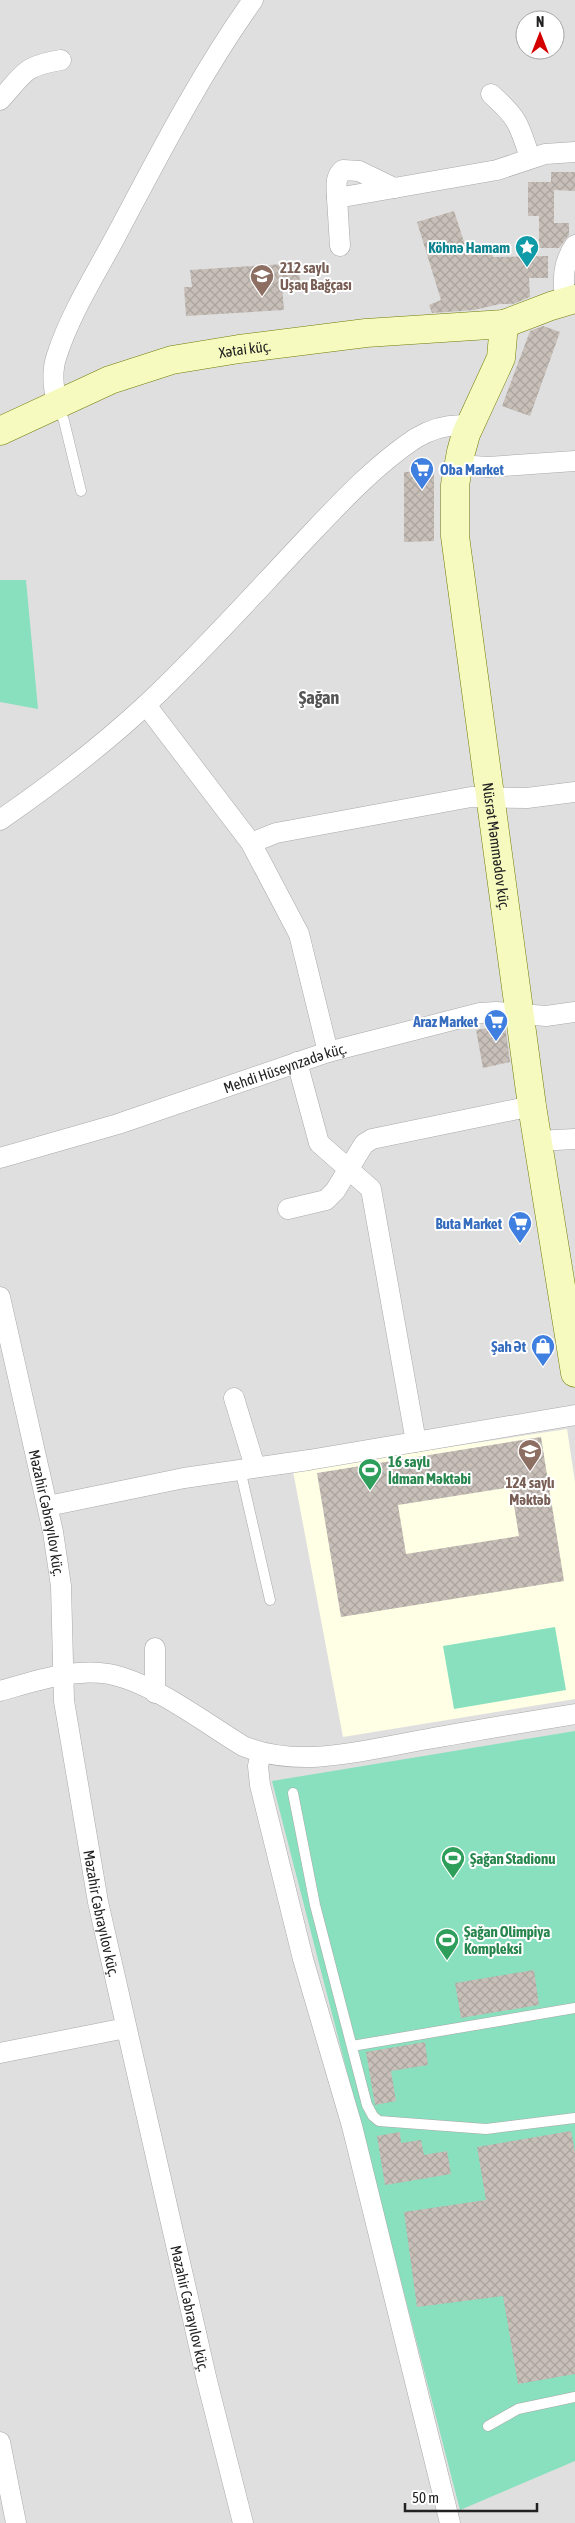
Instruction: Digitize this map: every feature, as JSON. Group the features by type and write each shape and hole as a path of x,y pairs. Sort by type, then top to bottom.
{"street":[{"path":"58,403 53,388 55,363 79,304 164,144 253,0"},
{"path":"0,100 28,69 38,64 61,60"},
{"path":"491,94 512,113 518,122 530,158"},
{"path":"337,198 497,170 530,158 575,152"},
{"path":"340,246 336,179 338,173 343,170 359,171 394,188"},
{"path":"570,300 562,276 564,265 575,245"},
{"name":"Xətai küç.","path":"0,431 58,403 143,368 202,354 366,333 504,324 570,300"},
{"name":"Nüsrət Məmmədov küç.","path":"504,324 501,358 470,426 458,465 455,485 455,536 522,1015 532,1106 575,1373"},
{"path":"0,820 61,777 146,705 364,481 399,451 433,429 458,424 470,426"},
{"path":"458,465 488,467 575,461"},
{"path":"146,705 251,842 299,934 328,1052"},
{"path":"251,842 276,833 451,800 490,796 527,798 575,792"},
{"name":"Mehdi Hüseynzadə küç.","path":"0,1158 118,1124 328,1052 480,1013 496,1012 546,1016 575,1012"},
{"path":"297,1062 318,1143 371,1189 416,1442"},
{"path":"288,1209 326,1200 335,1192 347,1168 364,1144 372,1139 532,1106"},
{"path":"538,1141 575,1139"},
{"name":"Məzahir Cəbrayılov küç.","path":"0,1297 48,1506 61,1586 62,1675 84,1833 126,2028 207,2381 244,2523"},
{"path":"234,1398 248,1468"},
{"path":"48,1506 248,1468 575,1415"},
{"path":"155,1648 155,1693"},
{"path":"0,1690 62,1675 109,1674 133,1682 155,1693 243,1746 260,1753 281,1757 305,1758 351,1752 575,1714"},
{"path":"260,1753 258,1766 260,1785 303,1959 352,2126 450,2523"},
{"path":"0,2053 126,2028"},
{"path":"0,2442 16,2523"}],"lane":[{"path":"58,403 81,491"},
{"path":"248,1468 270,1600"},
{"path":"293,1793 315,1905 367,2104 373,2116 379,2121 486,2129 575,2118"},
{"path":"352,2046 575,2008"},
{"path":"488,2426 518,2409 575,2397"}],"shaded area":[{"name":"Şağan","path":"0,0 575,0 575,2523 0,2523"},
{"path":"567,1429 575,1482 575,1699 343,1737 293,1471"}],"green space":[{"path":"0,580 26,580 38,709 0,702"},
{"path":"555,1627 566,1690 454,1709 443,1646"},
{"name":"Şağan Olimpiya Kompleksi","path":"575,1731 575,2461 460,2510 272,1781"}],"building":[{"path":"551,172 575,172 575,191 554,190 554,223 569,223 569,235 559,248 539,248 539,216 528,216 528,182 551,182"},
{"path":"454,211 468,254 490,248 493,257 548,256 548,278 529,278 530,297 513,304 500,304 474,310 432,313 429,305 441,300 417,222"},
{"path":"299,263 300,285 282,286 284,310 186,316 184,287 192,287 190,270"},
{"path":"543,326 560,332 530,416 502,406 530,331"},
{"path":"434,471 434,541 404,542 404,472"},
{"path":"505,1025 510,1062 483,1068 476,1030"},
{"path":"541,1437 564,1581 341,1617 317,1473","holes":["511,1487 519,1536 406,1554 398,1505"]},
{"path":"534,1970 539,2005 461,2018 455,1983"},
{"path":"425,2042 428,2065 391,2071 396,2101 375,2105 366,2052"},
{"path":"571,2131 575,2152 575,2374 518,2384 503,2296 417,2307 404,2212 486,2200 477,2147"},
{"path":"400,2132 401,2143 421,2140 424,2155 447,2151 451,2174 385,2185 377,2136"}],"place":[{"name":"Köhnə Hamam","path":"527,268"},
{"name":"212 saylı Uşaq Bağçası","path":"262,297"},
{"name":"Oba Market","path":"422,490"},
{"name":"Araz Market","path":"496,1042"},
{"name":"Buta Market","path":"520,1244"},
{"name":"Şah Ət","path":"543,1367"},
{"name":"124 saylı Məktəb","path":"530,1472"},
{"name":"16 saylı İdman Məktəbi","path":"370,1491"},
{"name":"Şağan Stadionu","path":"453,1879"},
{"name":"Şağan Olimpiya Kompleksi","path":"447,1961"}],"district":[{"name":"Şağan","path":"319,697"}]}
